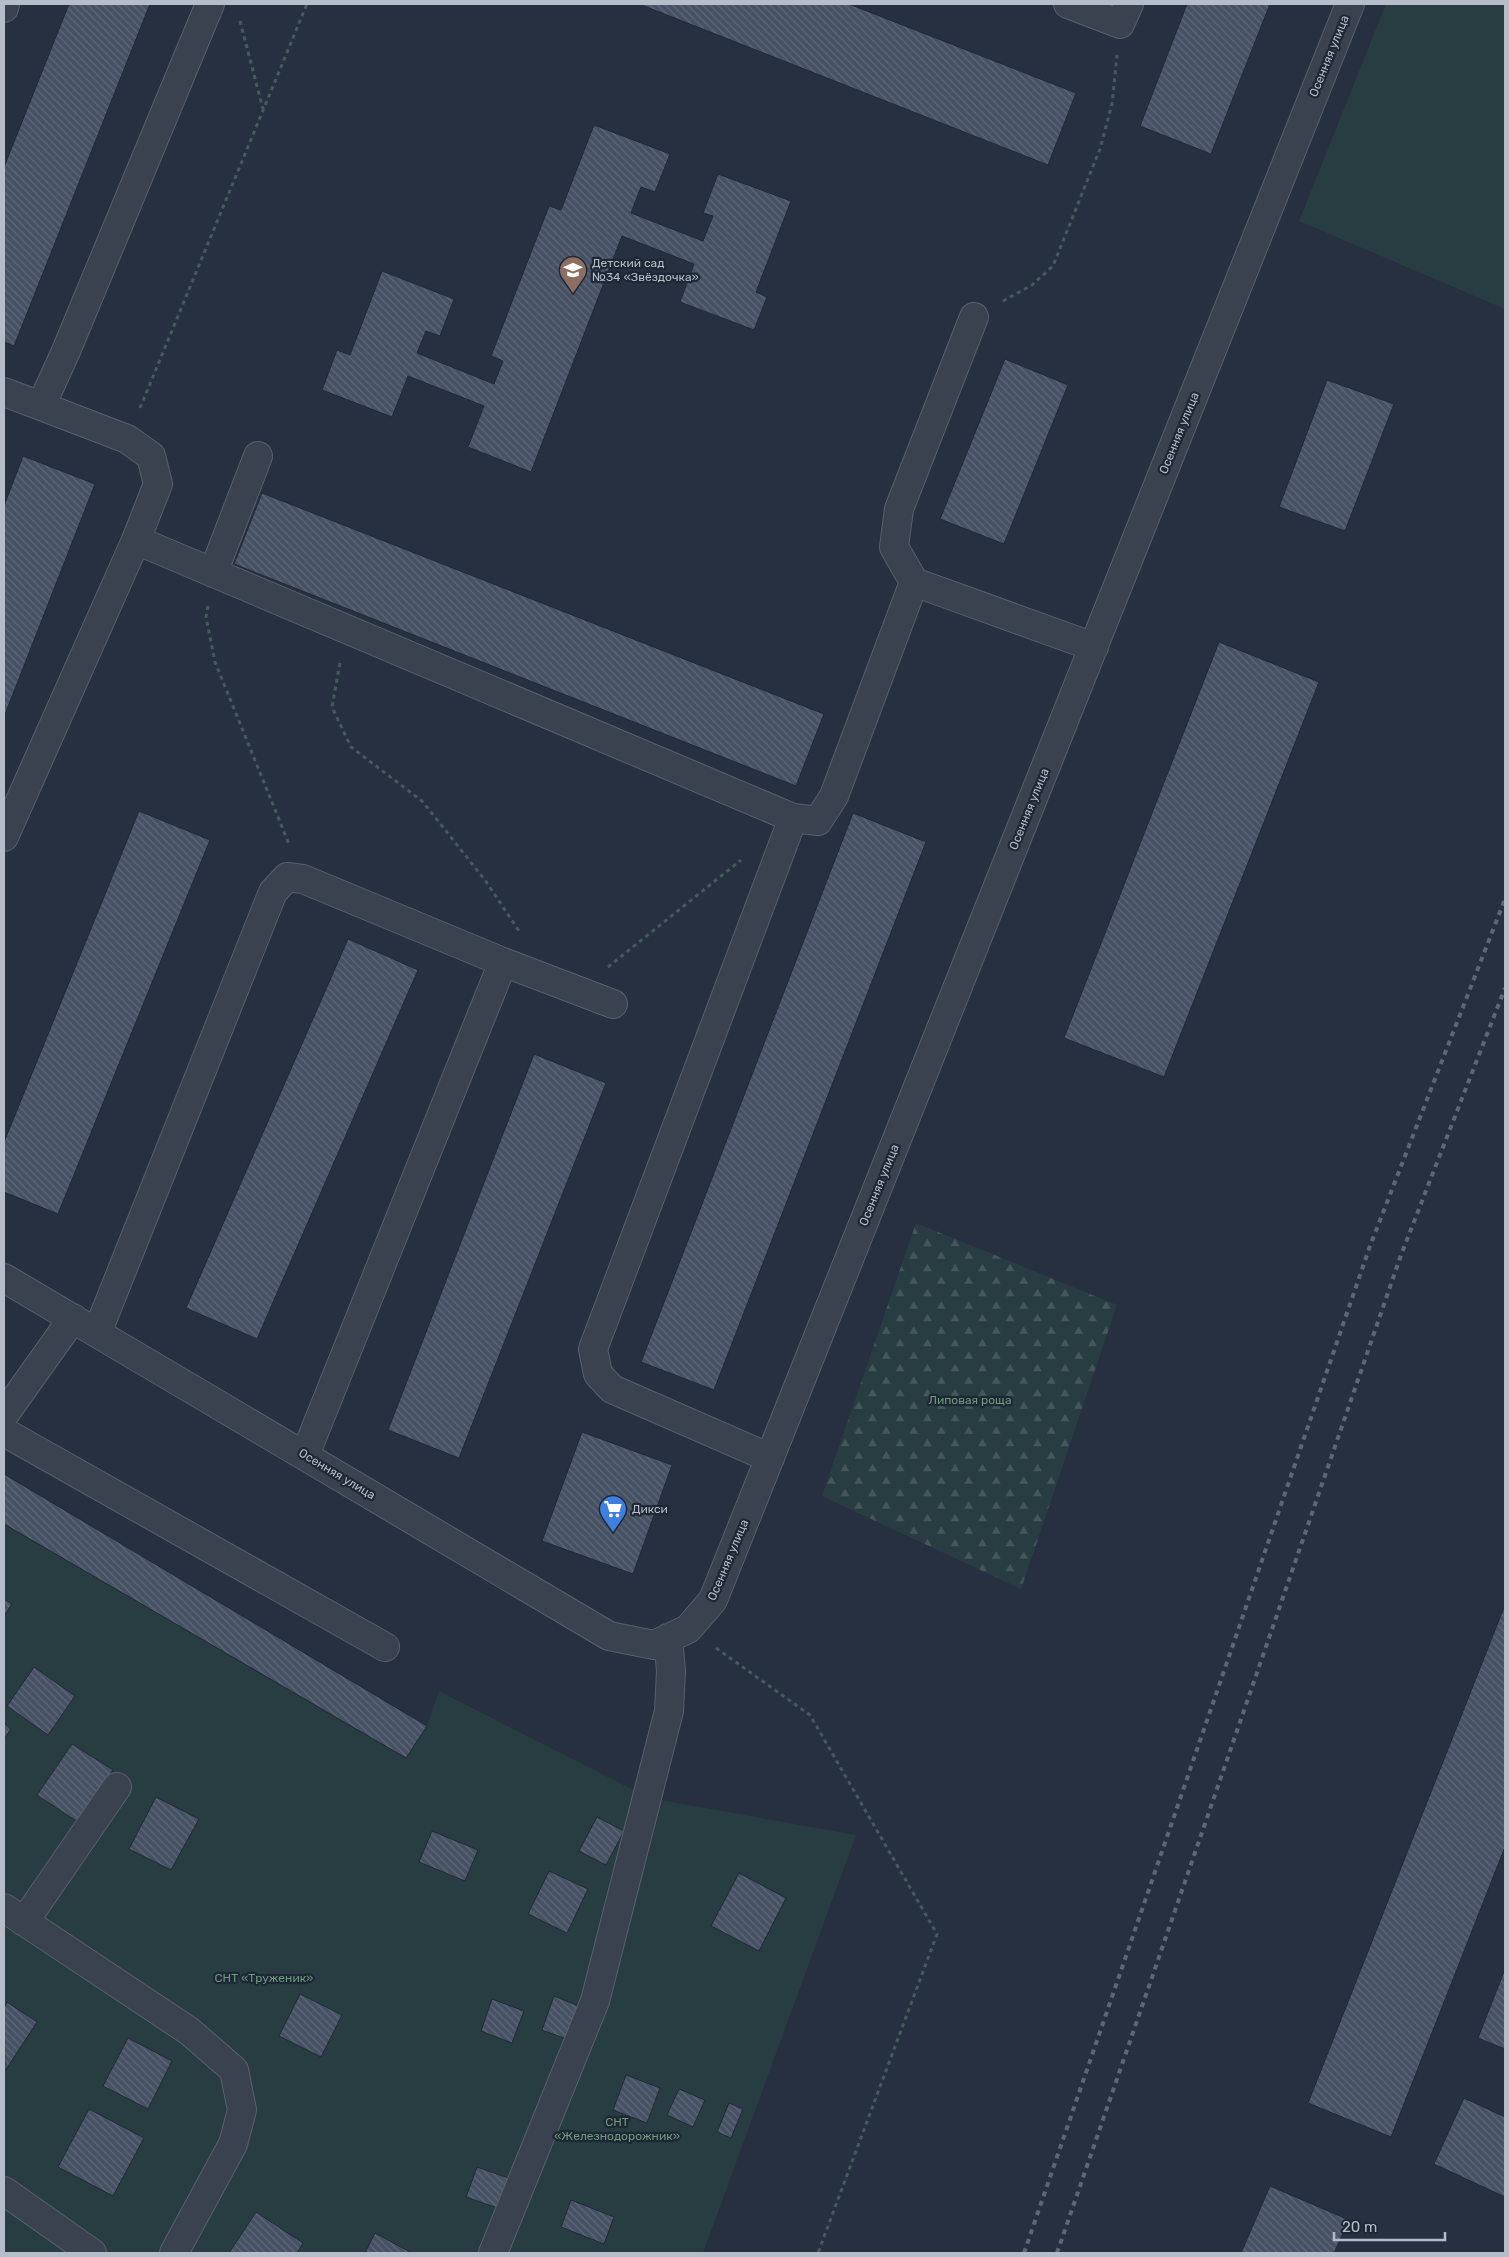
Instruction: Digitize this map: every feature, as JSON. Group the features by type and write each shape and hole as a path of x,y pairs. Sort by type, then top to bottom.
{"street":[{"path":"4,8 6,4"},
{"path":"41,406 210,4"},
{"path":"1068,4 1125,14"},
{"name":"Осенняя улица","path":"4,1278 609,1636 654,1645 678,1633 713,1600 1350,4"},
{"path":"974,317 899,509 894,547 914,582 1094,647"},
{"path":"4,392 127,439 151,456 158,484 136,540 4,837"},
{"path":"213,573 258,456"},
{"path":"136,540 793,818 818,821 834,796 914,582"},
{"path":"770,1458 612,1389 598,1374 593,1349 793,818"},
{"path":"97,1333 273,892 287,877 303,879 503,962 613,1004"},
{"path":"304,1455 503,962"},
{"path":"4,1415 73,1318"},
{"path":"4,1432 385,1647"},
{"path":"493,2253 595,2001 669,1711 671,1671 678,1633"},
{"path":"117,1787 14,1915 189,2031 234,2070 242,2110 233,2144 174,2253"},
{"path":"4,2192 92,2253"}],"path":[{"path":"127,439 307,4"},
{"path":"238,13 264,110"},
{"path":"974,317 1032,286 1053,266 1100,149 1112,104 1125,14"},
{"path":"213,573 206,616 215,662 303,879"},
{"path":"350,631 338,670 332,707 351,747 422,801 485,880 524,938"},
{"path":"578,991 747,855"},
{"path":"678,1633 810,1715 937,1934 818,2253"}],"green space":[{"path":"1386,4 1505,4 1505,309 1299,221"},
{"name":"Липовая роща","path":"916,1223 1117,1305 1021,1589 822,1496"},
{"name":"СНТ «Труженик»","path":"4,1524 405,1758 427,1726 439,1691 649,1798 856,1835 703,2253 4,2253"}],"building":[{"path":"69,4 150,4 14,346 4,342 4,167"},
{"path":"639,4 849,4 1076,93 1048,165"},
{"path":"1187,4 1270,4 1211,154 1140,126"},
{"path":"594,125 670,154 655,192 641,187 631,213 703,241 713,216 703,213 718,174 791,201 756,292 767,297 754,330 680,302 694,264 622,236 531,472 468,447 484,406 408,376 392,417 322,390 337,350 350,355 382,271 454,299 440,336 426,331 417,353 494,384 503,361 491,356 549,206 561,210"},
{"path":"1005,359 1068,385 1004,544 940,519"},
{"path":"1327,380 1394,404 1345,531 1279,507"},
{"path":"23,456 95,484 4,717 4,506"},
{"path":"262,493 824,714 796,786 234,564"},
{"path":"1219,642 1319,682 1164,1077 1064,1038"},
{"path":"139,811 210,840 58,1214 4,1192 4,1142"},
{"path":"853,813 926,842 714,1390 641,1362"},
{"path":"348,939 418,970 257,1339 186,1308"},
{"path":"534,1054 606,1083 459,1458 388,1430"},
{"path":"582,1432 672,1465 633,1574 542,1541"},
{"path":"4,1474 427,1726 406,1758 4,1524"},
{"path":"4,1599 12,1604 4,1616"},
{"path":"1505,1605 1505,1847 1391,2137 1308,2103"},
{"path":"34,1667 75,1696 48,1735 7,1706"},
{"path":"4,1723 11,1729 4,1739"},
{"path":"72,1744 113,1770 78,1822 37,1795"},
{"path":"156,1797 199,1819 171,1870 129,1849"},
{"path":"597,1817 624,1831 606,1865 579,1851"},
{"path":"432,1831 478,1850 465,1881 419,1862"},
{"path":"549,1871 588,1889 567,1933 528,1914"},
{"path":"739,1873 786,1898 759,1951 711,1926"},
{"path":"1505,1969 1505,2049 1478,2038"},
{"path":"300,1994 342,2015 321,2057 279,2036"},
{"path":"554,1996 581,2007 569,2040 542,2030"},
{"path":"492,1999 524,2011 512,2043 481,2031"},
{"path":"7,2002 37,2022 5,2071 4,2008"},
{"path":"128,2038 172,2061 148,2109 103,2086"},
{"path":"626,2075 660,2088 647,2123 613,2110"},
{"path":"679,2089 705,2100 693,2127 667,2115"},
{"path":"1464,2098 1505,2117 1505,2197 1434,2164"},
{"path":"729,2103 743,2109 731,2138 717,2132"},
{"path":"89,2109 144,2138 113,2196 58,2167"},
{"path":"477,2167 514,2180 503,2210 466,2197"},
{"path":"1270,2186 1349,2220 1334,2253 1241,2253"},
{"path":"571,2200 614,2217 604,2244 561,2227"},
{"path":"256,2212 303,2243 297,2253 229,2253"},
{"path":"375,2233 410,2252 410,2253 365,2253"}],"railway":[{"path":"1024,2253 1370,1246 1505,899"},
{"path":"1057,2253 1401,1255 1505,988"}],"place":[{"name":"Детский сад №34 «Звёздочка»","path":"573,294"},
{"name":"Дикси","path":"613,1533"}],"park label":[{"name":"СНТ «Железнодорожник»","path":"617,2129"}]}
